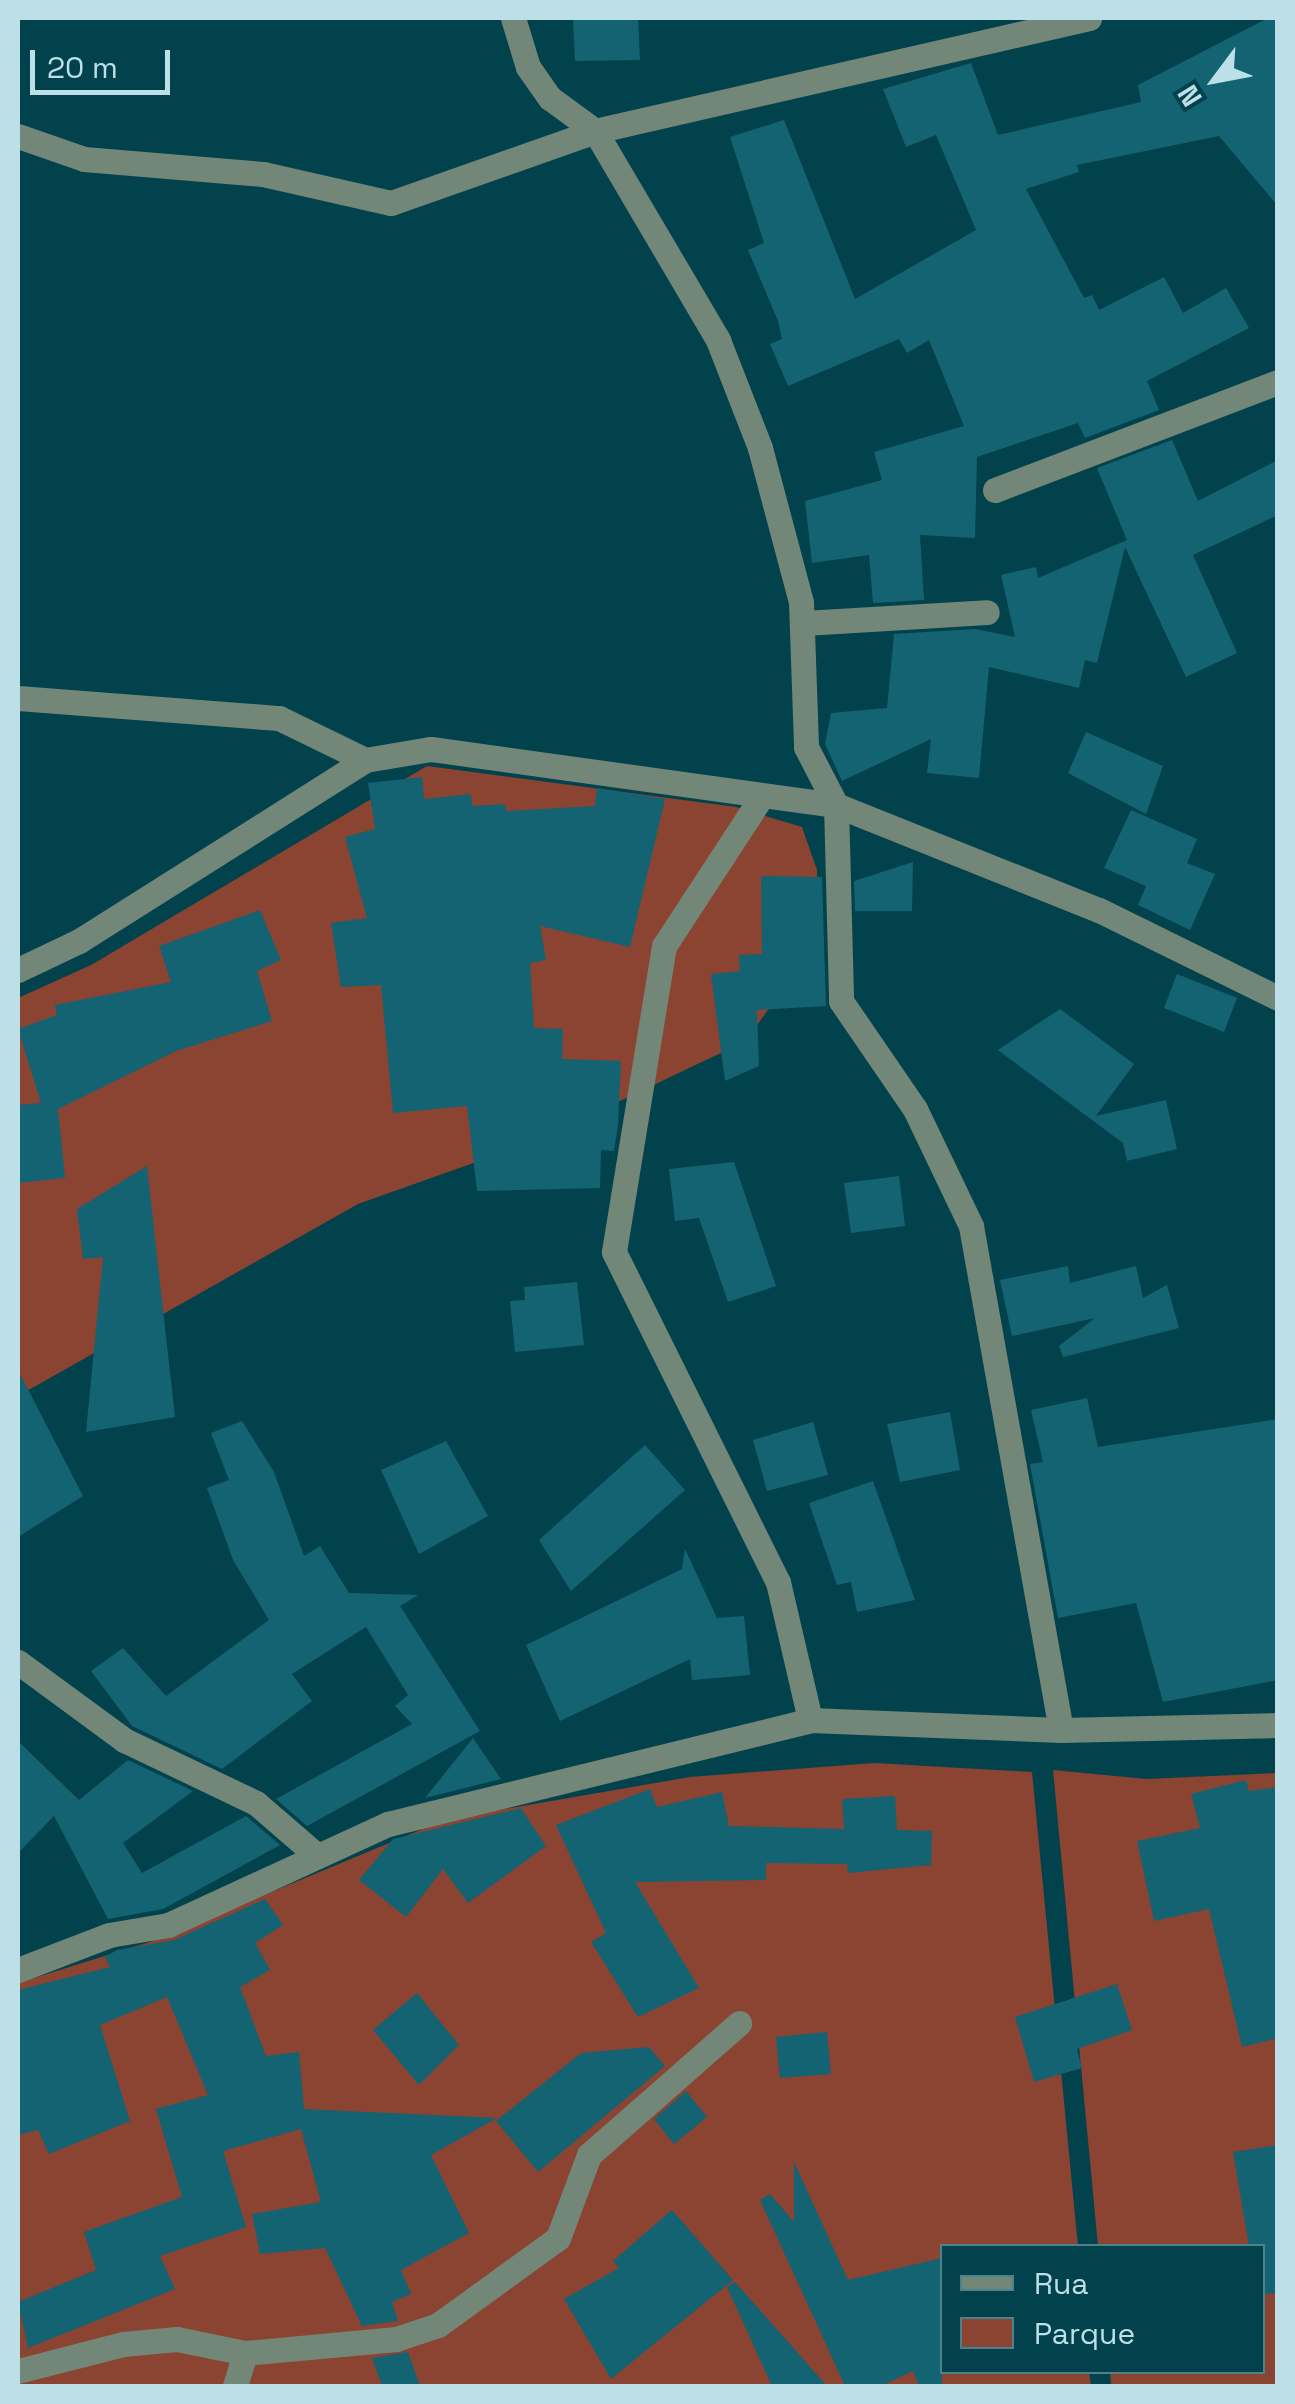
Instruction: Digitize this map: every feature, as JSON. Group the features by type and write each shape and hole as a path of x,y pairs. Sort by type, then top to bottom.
{"street":[{"path":"513,18 528,67 550,98 595,131 740,387 804,623 806,747 836,804 841,1002 916,1109 970,1226 1062,1730"},
{"path":"18,136 84,160 262,174 391,203 595,131 1089,18"},
{"path":"995,490 1278,382"},
{"path":"804,623 987,612"},
{"path":"18,698 279,718 365,760"},
{"path":"18,970 79,941 365,760 430,748 760,799 836,804 1100,910 1278,998"},
{"path":"760,799 664,946 614,1252 778,1582 810,1720"},
{"path":"18,1662 124,1740 256,1803 315,1854"},
{"path":"18,1970 110,1935 168,1925 315,1854 475,1799 810,1720 1062,1730 1278,1725"},
{"path":"18,2371 159,2341 244,2353 396,2339 487,2294 558,2238 589,2155 739,2022"},
{"path":"235,2386 244,2353"}],"green space":[{"path":"427,766 736,807 802,827 817,870 817,940 746,1041 538,1140 358,1204 18,1396 18,998 91,965"},
{"path":"874,1763 1032,1772 1078,2244 940,2244 940,2374 1089,2374 1091,2386 18,2386 18,1983 156,1940 447,1819 690,1777"},
{"path":"1053,1770 1146,1779 1277,1773 1277,2386 1111,2386 1110,2374 1265,2374 1265,2244 1098,2244"}],"building":[{"path":"573,18 638,18 640,60 575,61"},
{"path":"1268,18 1278,18 1278,206 1219,136 1077,165 1079,172 1026,189 1084,298 1092,295 1099,310 1164,277 1183,313 1226,288 1249,328 1147,381 1159,410 1085,438 1078,423 977,457 975,538 920,535 924,600 873,603 869,555 812,563 805,501 882,480 874,452 964,426 929,340 907,353 899,339 788,386 770,344 782,339 778,321 748,250 764,243 730,137 784,120 855,299 976,230 936,135 906,147 883,89 971,63 998,135 1141,102 1138,85"},
{"path":"1172,440 1198,501 1278,460 1278,515 1193,555 1237,653 1186,677 1125,547 1097,663 1085,660 1079,688 989,667 979,778 927,773 931,739 842,781 825,744 831,713 887,708 894,634 975,629 1015,637 1001,575 1036,567 1038,578 1127,540 1097,468"},
{"path":"1086,732 1163,766 1146,814 1068,773"},
{"path":"422,777 424,799 471,794 472,806 505,804 506,811 595,806 597,788 665,799 630,947 540,926 546,960 530,963 534,1028 563,1029 562,1059 621,1061 614,1151 601,1150 600,1188 477,1191 467,1106 393,1113 381,985 341,987 331,923 367,918 345,837 375,829 368,783"},
{"path":"1131,810 1197,839 1187,863 1215,874 1190,930 1138,905 1146,886 1104,868"},
{"path":"913,862 912,911 855,911 854,881"},
{"path":"761,876 822,877 826,1006 757,1010 759,1066 725,1081 711,974 740,971 739,955 762,954"},
{"path":"260,910 281,960 257,971 272,1021 176,1051 58,1109 65,1178 18,1183 18,1105 41,1103 18,1029 57,1015 55,1005 171,982 159,946"},
{"path":"1177,974 1237,998 1224,1032 1164,1008"},
{"path":"1060,1009 1134,1064 1096,1116 1166,1100 1177,1149 1127,1161 1123,1143 998,1050"},
{"path":"734,1162 776,1286 728,1302 699,1218 675,1221 669,1169"},
{"path":"147,1166 175,1417 86,1432 103,1257 83,1259 77,1209"},
{"path":"899,1176 905,1226 851,1233 844,1183"},
{"path":"1068,1266 1070,1283 1136,1266 1143,1298 1167,1285 1179,1328 1063,1357 1059,1346 1095,1318 1012,1336 1000,1280"},
{"path":"577,1282 584,1345 515,1352 510,1301 525,1300 524,1287"},
{"path":"18,1370 83,1496 18,1537"},
{"path":"1087,1398 1098,1447 1278,1419 1278,1680 1163,1702 1136,1603 1058,1618 1030,1464 1043,1462 1031,1410"},
{"path":"950,1412 960,1470 900,1482 887,1424"},
{"path":"242,1421 274,1472 304,1556 320,1546 349,1593 418,1595 400,1606 480,1731 307,1826 276,1799 412,1724 395,1706 408,1695 366,1627 292,1674 312,1701 222,1769 132,1726 91,1671 123,1648 166,1696 269,1620 233,1560 207,1488 229,1480 211,1433"},
{"path":"813,1422 828,1475 767,1491 753,1440"},
{"path":"446,1441 488,1516 419,1554 381,1470"},
{"path":"645,1445 685,1490 571,1591 539,1540"},
{"path":"873,1481 915,1600 857,1612 851,1582 837,1585 809,1503"},
{"path":"685,1549 717,1618 744,1616 750,1675 692,1680 690,1659 560,1721 526,1645 682,1569"},
{"path":"473,1738 501,1779 425,1798"},
{"path":"18,1741 79,1800 128,1760 193,1791 123,1843 142,1873 246,1816 280,1845 163,1909 108,1919 54,1816 18,1853"},
{"path":"1246,1780 1249,1791 1278,1787 1278,2038 1242,2047 1209,1909 1154,1921 1137,1841 1200,1828 1191,1794"},
{"path":"650,1789 657,1807 722,1792 729,1826 844,1829 842,1799 895,1796 897,1830 932,1831 931,1865 848,1873 847,1864 766,1863 766,1880 635,1882 699,1988 638,2017 591,1942 606,1933 556,1825"},
{"path":"521,1808 546,1846 468,1903 443,1869 406,1917 359,1880 393,1839"},
{"path":"265,1899 283,1925 255,1943 270,1970 240,1987 266,2056 299,2052 304,2109 497,2118 431,2155 469,2233 401,2270 411,2294 392,2302 398,2321 362,2326 325,2248 260,2254 252,2214 321,2202 301,2129 223,2151 246,2227 160,2256 175,2289 28,2348 18,2302 96,2270 84,2232 182,2197 156,2109 208,2095 167,1997 100,2025 130,2121 49,2154 38,2130 18,2135 18,1990 110,1967 105,1957 117,1950 174,1940"},
{"path":"1117,1984 1132,2030 1077,2049 1082,2068 1034,2082 1015,2017"},
{"path":"417,1993 459,2045 419,2085 373,2030"},
{"path":"827,2032 831,2074 780,2078 776,2037"},
{"path":"649,2047 665,2066 538,2172 496,2121 581,2053"},
{"path":"686,2091 707,2117 674,2144 654,2119"},
{"path":"1278,2145 1278,2293 1265,2294 1265,2244 1249,2244 1233,2152"},
{"path":"794,2162 848,2280 940,2258 942,2386 919,2386 913,2371 881,2386 845,2386 760,2200 770,2194 794,2222"},
{"path":"672,2210 733,2280 611,2379 564,2299 619,2268 613,2261"},
{"path":"735,2282 827,2386 772,2386 727,2287"},
{"path":"408,2352 420,2386 382,2386 372,2358"}]}
